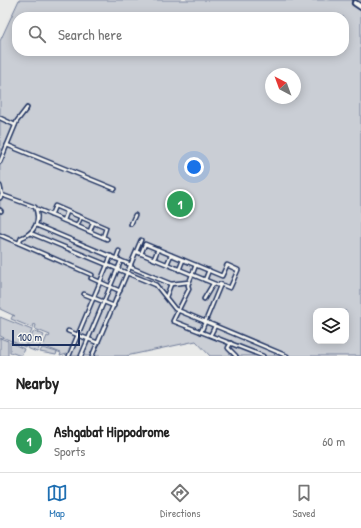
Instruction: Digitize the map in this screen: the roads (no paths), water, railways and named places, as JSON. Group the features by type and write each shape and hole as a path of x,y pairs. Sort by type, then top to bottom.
{"street":[{"path":"356,3 361,7"}],"lane":[{"path":"0,162 15,124 27,108"},
{"path":"0,118 15,124"},
{"path":"7,145 115,189"},
{"path":"0,186 2,195 0,198"},
{"path":"2,195 33,206 36,209 108,239"},
{"path":"51,215 55,206 106,228 103,237"},
{"path":"19,243 21,238 30,233 36,225 38,217 36,209"},
{"path":"64,220 68,212"},
{"path":"131,224 135,215"},
{"path":"77,226 81,217"},
{"path":"90,231 94,223"},
{"path":"36,225 111,256 172,284 190,282"},
{"path":"30,233 156,285 178,310 287,356"},
{"path":"0,235 120,291"},
{"path":"92,356 141,240"},
{"path":"136,252 213,284 220,286 220,284 230,288 238,270 227,265 222,276 146,244 141,254"},
{"path":"154,259 158,249"},
{"path":"116,259 119,252"},
{"path":"167,264 171,255"},
{"path":"69,356 111,256"},
{"path":"180,270 184,260"},
{"path":"81,356 121,261"},
{"path":"196,265 185,300 181,302 174,321 200,332 212,334 263,356"},
{"path":"205,280 209,270"},
{"path":"156,285 159,278"},
{"path":"166,298 172,284"},
{"path":"204,299 213,284"},
{"path":"200,332 220,286"},
{"path":"84,294 114,306"},
{"path":"212,334 215,326"},
{"path":"68,331 98,343"},
{"path":"231,343 228,348 236,356"},
{"path":"251,351 256,356"}],"place":[{"name":"Ashgabat Hippodrome","path":"180,204"}]}
